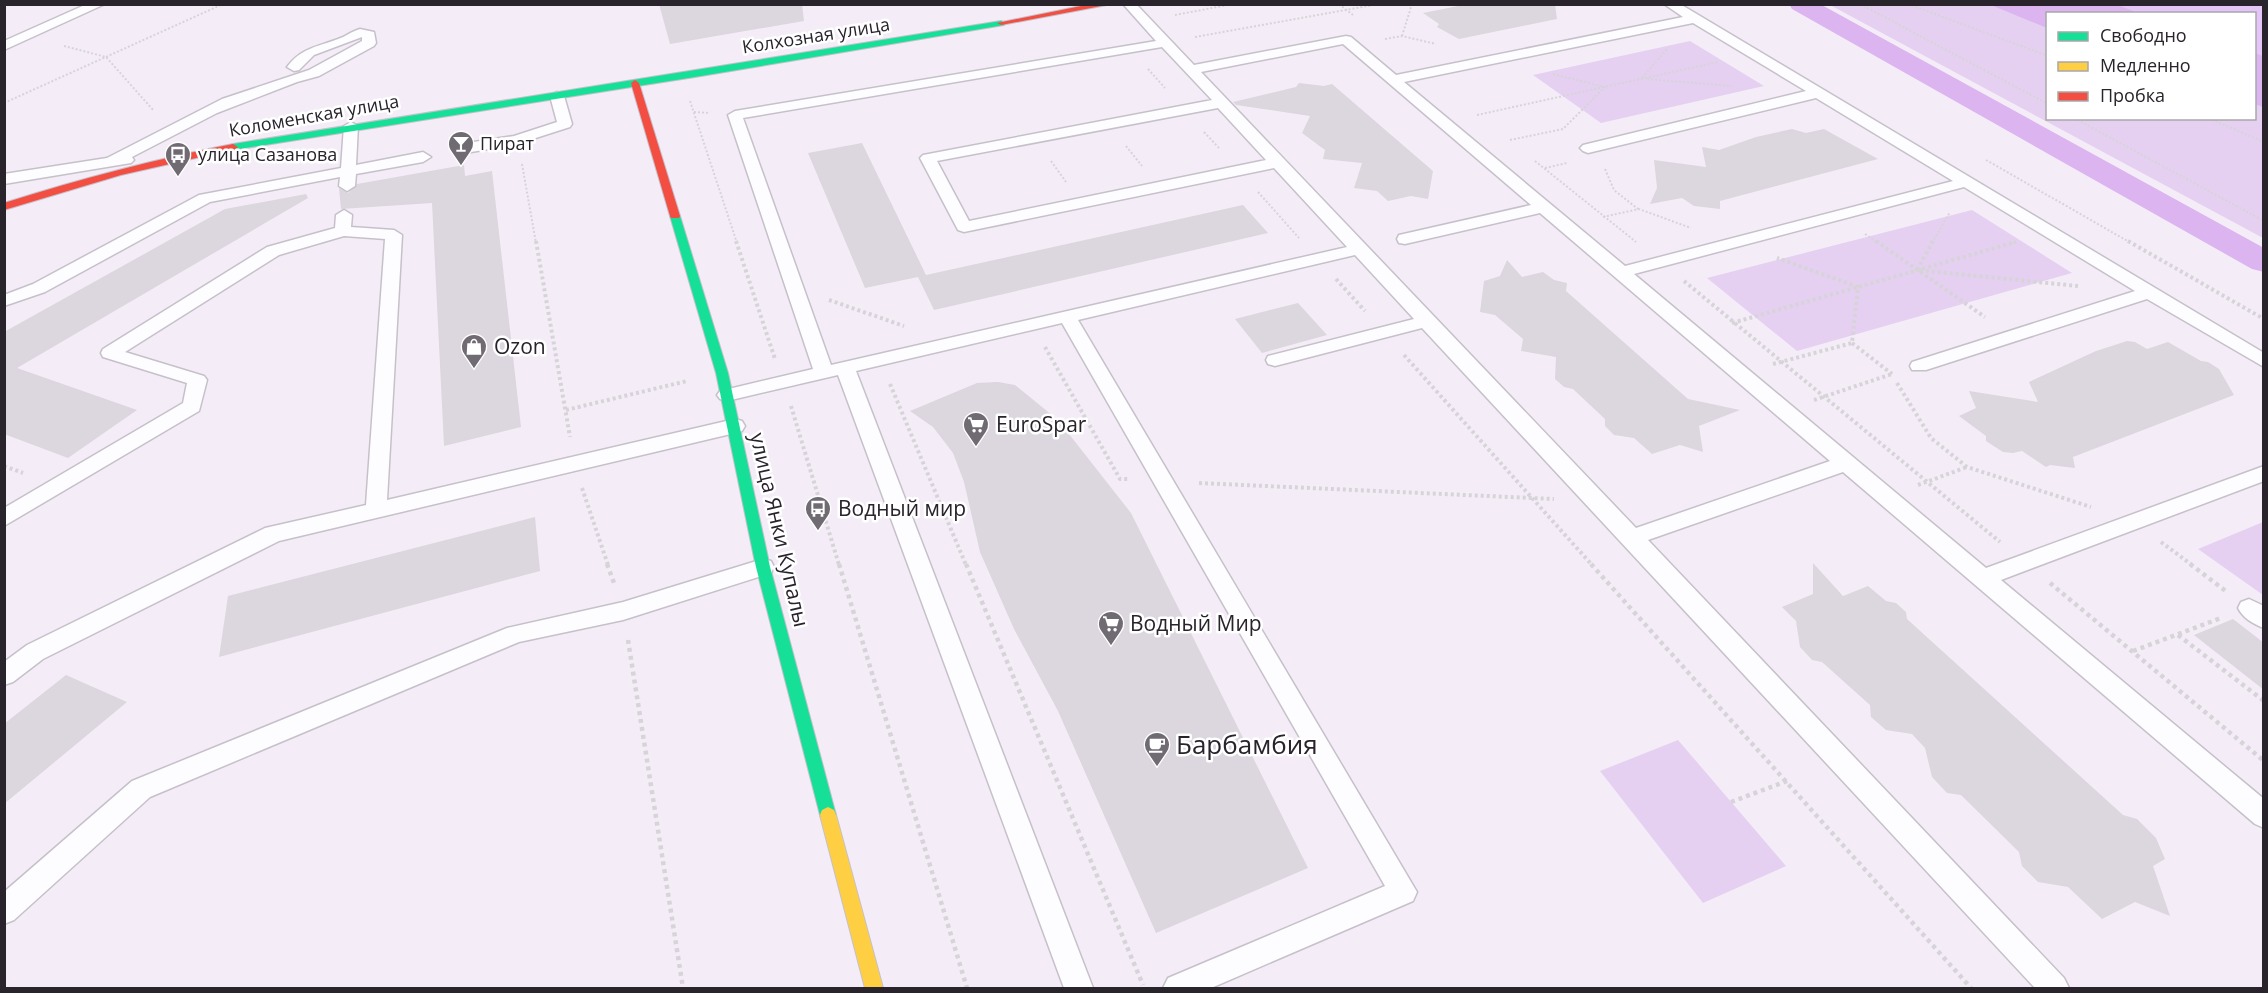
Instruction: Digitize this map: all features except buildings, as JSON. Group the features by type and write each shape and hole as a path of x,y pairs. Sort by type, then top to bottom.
{"main road":[{"name":"Колхозная улица","path":"635,83 1108,4"},
{"name":"Коломенская улица","path":"4,207 39,195 181,157 351,126 635,83"},
{"name":"улица Янки Купалы","path":"635,83 722,372 763,567 874,988"}],"lane":[{"path":"4,46 99,4"},
{"path":"1129,4 2054,988"},
{"path":"1670,4 2264,361"},
{"path":"1394,80 1694,19"},
{"path":"4,32 26,37"},
{"path":"113,161 294,67 314,62 339,49 342,42 360,33 369,35 369,43 314,73 292,79 214,109"},
{"path":"1191,70 1347,40 2264,816"},
{"path":"1078,988 834,371 795,288 735,115 1165,43"},
{"path":"1588,148 1817,93"},
{"path":"460,150 517,140 564,124 557,96"},
{"path":"1221,103 928,158 964,227 1278,162"},
{"path":"347,179 351,126"},
{"path":"4,179 113,161 181,157"},
{"path":"4,301 39,288 205,198 347,179 423,157"},
{"path":"1621,272 1966,182"},
{"path":"1406,239 1544,207"},
{"path":"4,518 192,406 197,380 110,353 273,251 344,223 394,235 376,510"},
{"path":"728,395 1359,249"},
{"path":"1919,366 2150,292"},
{"path":"1067,317 1403,892 1178,988"},
{"path":"1275,360 1426,321"},
{"path":"4,675 34,652 273,534 735,426"},
{"path":"1631,538 1846,463"},
{"path":"1982,578 2264,473"},
{"path":"4,911 141,789 515,634 623,611 763,567"}],"path":[{"path":"4,103 223,4"},
{"path":"1339,4 1356,18"},
{"path":"1165,43 1379,4"},
{"path":"1402,36 1412,4"},
{"path":"1860,4 2046,103"},
{"path":"1908,4 2046,55"},
{"path":"1641,79 1694,19"},
{"path":"26,37 106,57 171,130"},
{"path":"1383,39 1427,74"},
{"path":"1129,48 1971,988"},
{"path":"1444,122 1752,54"},
{"path":"1641,79 1735,86"},
{"path":"1510,140 1563,129 1605,87"},
{"path":"566,410 776,360 689,99"},
{"path":"1470,108 1486,121"},
{"path":"2078,120 2264,221"},
{"path":"2213,120 2264,142"},
{"path":"1109,124 1158,187"},
{"path":"1502,134 1518,147"},
{"path":"1036,138 1081,203"},
{"path":"517,140 574,464 623,611 683,988"},
{"path":"1527,154 1824,396 2264,761"},
{"path":"1981,157 2264,319"},
{"path":"1508,176 1577,161"},
{"path":"1603,164 1614,190 1639,209"},
{"path":"1917,270 1966,182"},
{"path":"1839,215 2012,336"},
{"path":"1694,334 2049,232"},
{"path":"1917,270 2080,286"},
{"path":"746,272 953,343"},
{"path":"1852,343 1858,287"},
{"path":"1032,325 1120,479 1596,502"},
{"path":"1741,374 1852,343"},
{"path":"1852,343 1892,374 1931,438 1967,467 2134,521 2256,614"},
{"path":"880,360 1144,988"},
{"path":"1783,410 1919,366"},
{"path":"784,382 966,988"},
{"path":"1886,497 1967,467"},
{"path":"2132,652 2178,635 2256,614"},
{"path":"2178,635 2264,701"},
{"path":"1731,802 1787,781"}],"shaded area":[{"path":"1830,5 2263,5 2263,238"},
{"path":"1991,5 2118,5 2136,12 2046,12 2046,28"},
{"path":"2118,5 2263,5 2263,56 2256,53 2256,12 2136,12"},
{"path":"1690,41 1764,86 1601,123 1533,75"},
{"path":"2256,53 2263,56 2263,107 2256,104"},
{"path":"1972,210 2072,273 1797,351 1707,278"},
{"path":"2263,522 2263,595 2198,549"},
{"path":"1678,740 1786,866 1703,903 1600,771"}],"waterway":[{"path":"1801,4 2264,262"}],"traffic: fast":[{"path":"233,147 1001,23"},
{"path":"675,216 722,373 763,567 828,815"}],"traffic: slow":[{"path":"828,815 874,988"}],"traffic: jam":[{"path":"1001,23 1108,4"},
{"path":"635,83 675,216"},
{"path":"4,207 117,173 233,147"}],"place":[{"name":"Пират","path":"461,167"},
{"name":"улица Сазанова","path":"178,178"},
{"name":"Ozon","path":"474,370"},
{"name":"EuroSpar","path":"976,448"},
{"name":"Водный мир","path":"818,532"},
{"name":"Водный Мир","path":"1111,647"},
{"name":"Барбамбия","path":"1157,768"}]}
